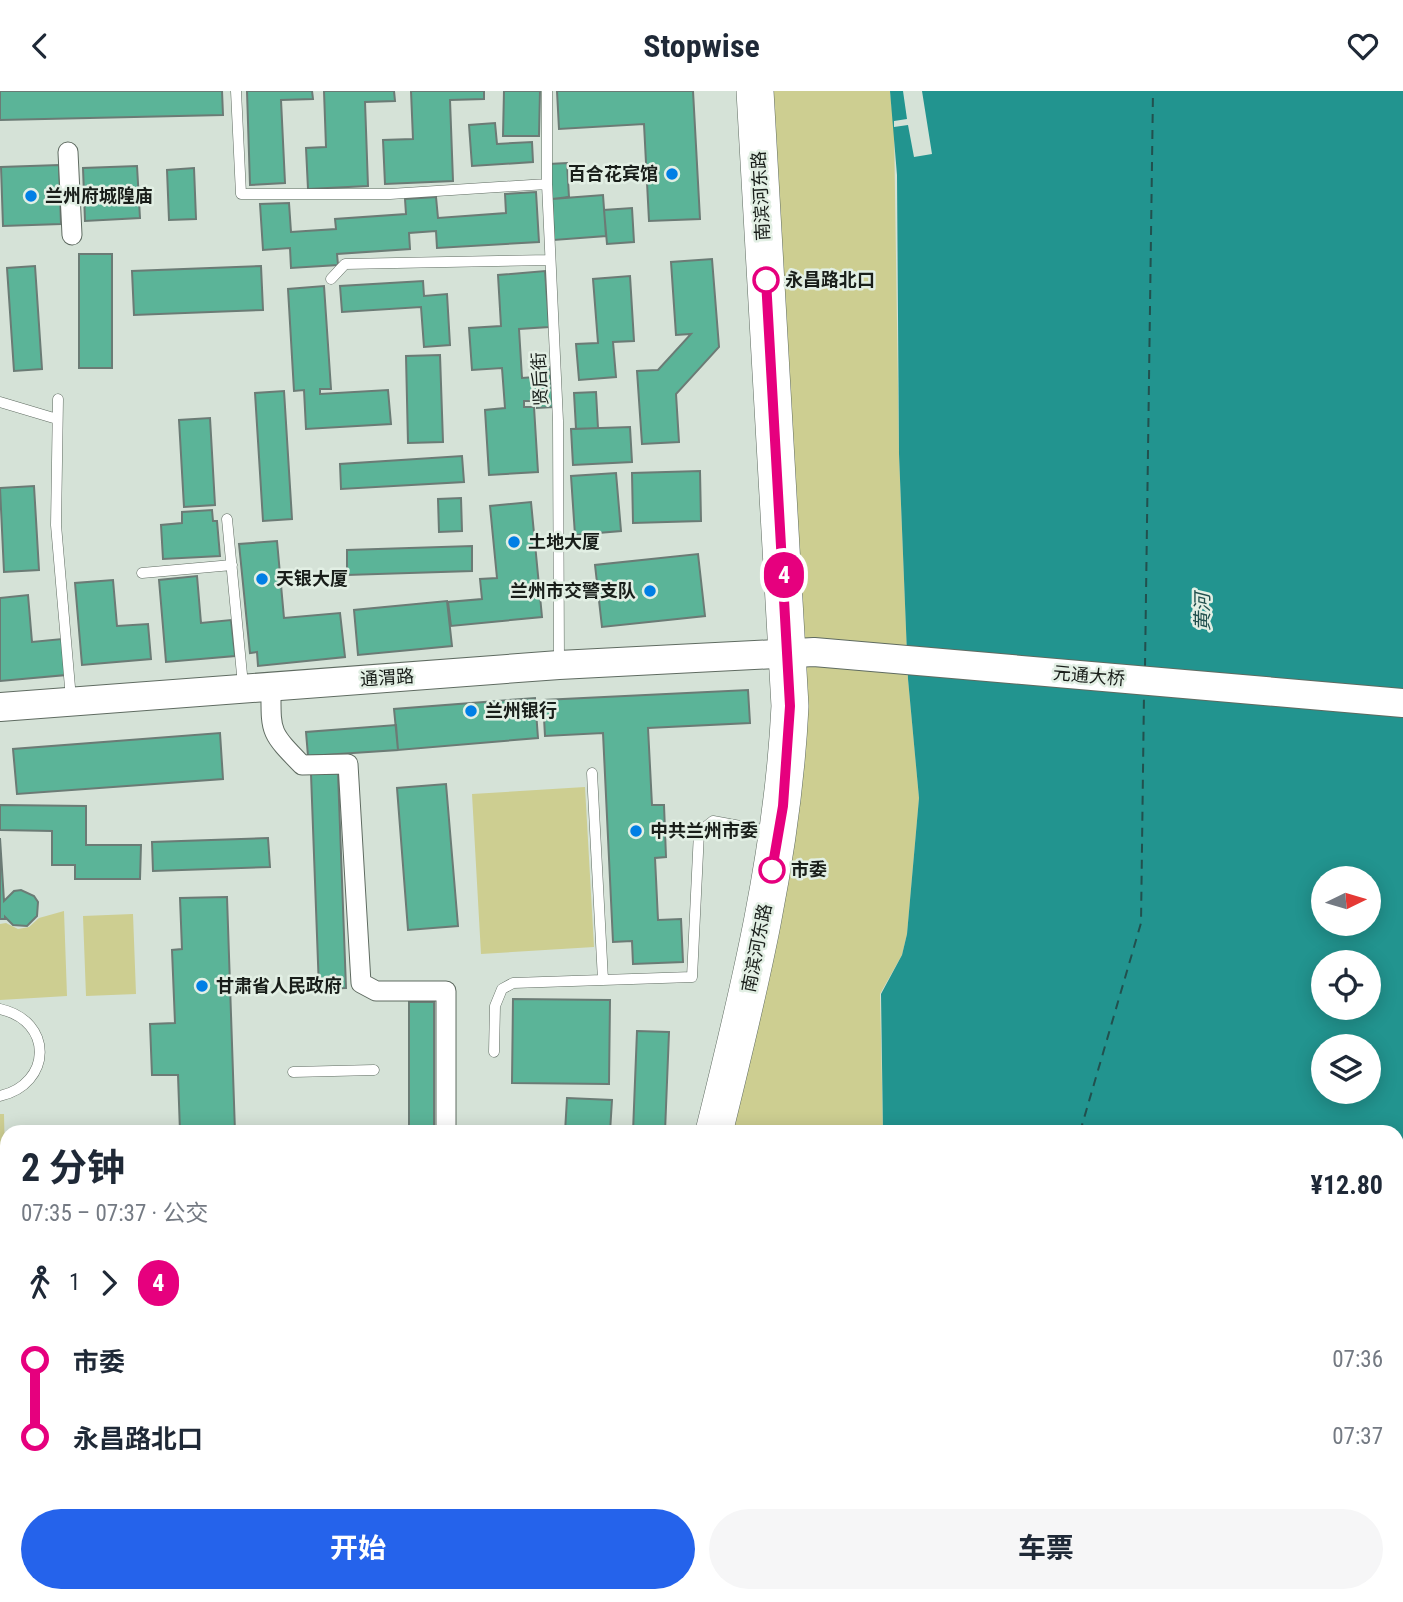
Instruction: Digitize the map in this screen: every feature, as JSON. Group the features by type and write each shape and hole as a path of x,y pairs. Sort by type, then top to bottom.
{"highway":[{"name":"南滨河东路","path":"704,1125 750,918 771,765 774,706 792,653 741,91"},
{"name":"南滨河东路","path":"717,1125 757,957 779,835 788,743 792,653 755,91"}],"street":[{"path":"68,152 72,235"},
{"name":"通渭路","path":"0,707 559,665 792,653"},
{"name":"元通大桥","path":"792,653 1403,703"},
{"path":"258,688 277,740 302,765 348,764 361,983 376,992 446,991 446,1125"}],"lane":[{"path":"236,91 241,194 390,194 547,184"},
{"name":"贤后街","path":"547,91 547,184 558,421 559,665"},
{"path":"331,279 345,264 550,260"},
{"path":"58,399 56,525 71,702"},
{"path":"0,402 57,419"},
{"path":"228,519 232,565 258,688"},
{"path":"142,573 232,565"},
{"path":"592,773 603,981"},
{"path":"494,1052 495,1006 502,989 513,983 691,977 699,832 713,821 762,830"},
{"path":"0,1009 26,1019 36,1033 40,1050 37,1068 28,1083 14,1093 0,1096"},
{"path":"293,1072 374,1070"}],"green space":[{"path":"768,91 890,91 894,127 899,454 908,679 919,798 907,934 902,955 880,994 883,1125 731,1125 779,901"},
{"path":"585,787 594,947 481,954 472,794"},
{"path":"64,911 67,996 0,1000 0,924 6,923 18,929 29,927 39,918"},
{"path":"133,914 136,994 86,996 83,916"},
{"path":"0,1114 4,1114 4,1125 0,1125"}],"water":[{"name":"黄河","path":"890,91 1403,91 1403,1125 883,1125 881,994 902,955 907,934 919,798 908,679 899,454 897,175"}],"pier":[{"path":"903,91 922,91 932,154 914,157 908,125 894,127 894,121 907,119"}],"building":[{"path":"0,91 222,91 223,115 0,120"},
{"path":"247,91 312,91 313,99 281,100 285,183 250,185"},
{"path":"324,91 394,91 395,101 365,102 368,186 308,189 306,148 326,147"},
{"path":"411,91 484,91 484,99 450,100 453,181 385,184 383,140 413,139"},
{"path":"504,91 540,91 539,136 503,136"},
{"name":"百合花宾馆","path":"557,91 693,91 700,219 649,221 644,124 559,129"},
{"path":"495,123 497,144 532,142 533,162 472,166 469,125"},
{"path":"567,163 569,197 552,199 549,164"},
{"name":"兰州府城隍庙","path":"59,165 61,224 3,226 1,167"},
{"name":"兰州府城隍庙","path":"137,166 140,218 85,221 83,168"},
{"path":"194,168 196,219 169,220 167,170"},
{"path":"536,192 539,242 437,248 436,231 409,233 410,249 337,254 338,265 291,268 290,248 263,250 260,204 289,203 291,232 336,229 335,219 406,214 405,199 436,197 438,218 506,213 505,194"},
{"path":"603,195 606,236 554,240 552,199"},
{"path":"632,208 634,242 607,244 604,210"},
{"path":"79,254 112,254 112,368 79,368"},
{"path":"712,259 719,347 676,394 679,442 642,444 637,371 658,370 691,334 676,335 671,262"},
{"path":"35,266 42,369 14,371 7,268"},
{"path":"261,266 263,310 134,315 132,271"},
{"path":"545,271 549,327 519,329 522,378 535,377 535,368 550,367 553,407 537,408 537,401 524,401 524,407 534,407 538,472 489,475 485,410 505,408 502,368 472,370 469,328 501,326 498,275"},
{"path":"630,276 634,341 613,342 616,377 579,380 576,344 598,343 593,279"},
{"path":"423,281 424,296 447,294 450,345 424,347 421,307 342,312 340,286"},
{"path":"324,286 331,389 320,389 320,394 388,390 391,424 306,429 304,390 294,391 288,289"},
{"path":"440,355 443,442 408,443 406,356"},
{"path":"284,391 292,519 263,521 255,393"},
{"path":"596,392 598,428 576,429 574,393"},
{"path":"210,418 215,505 184,507 179,420"},
{"path":"630,427 632,462 573,465 571,429"},
{"path":"462,456 464,482 341,489 340,464"},
{"path":"700,471 701,521 633,523 632,473"},
{"path":"616,473 621,531 575,535 571,476"},
{"path":"34,486 39,570 4,572 0,488"},
{"path":"461,498 462,531 439,532 438,499"},
{"name":"土地大厦","path":"531,502 542,617 451,626 448,602 482,599 480,579 497,578 490,506"},
{"path":"212,510 213,521 217,521 220,556 163,559 161,525 182,523 182,512"},
{"name":"天银大厦","path":"277,541 284,618 340,613 345,657 258,666 257,652 250,653 239,544"},
{"path":"472,546 472,571 347,575 347,550"},
{"name":"兰州市交警支队","path":"698,554 705,616 602,627 595,565"},
{"path":"197,576 201,623 231,620 235,656 166,662 159,580"},
{"path":"113,580 117,626 148,624 151,659 82,665 75,583"},
{"path":"28,595 32,642 62,639 66,675 0,681 0,598"},
{"path":"447,601 452,646 358,655 354,610"},
{"name":"中共兰州市委","path":"748,690 750,723 648,728 652,805 664,805 666,857 655,858 658,920 681,919 683,962 633,964 632,941 613,942 603,733 545,736 543,700"},
{"path":"535,698 538,738 398,750 394,709"},
{"path":"396,725 398,750 308,756 306,732"},
{"path":"220,733 223,779 17,794 13,749"},
{"path":"338,773 346,988 319,989 311,774"},
{"path":"446,784 458,926 408,930 397,788"},
{"path":"0,805 86,806 86,845 141,845 140,879 75,879 75,865 52,865 52,831 0,830"},
{"path":"0,838 4,901 14,891 21,890 34,896 38,902 37,916 27,926 13,925 5,917 0,919"},
{"path":"268,838 270,867 153,871 152,842"},
{"name":"甘肃省人民政府","path":"227,897 235,1125 180,1125 178,1075 152,1075 150,1024 175,1023 172,950 182,949 180,898"},
{"path":"513,999 610,1000 609,1084 512,1083"},
{"path":"409,1002 434,1002 434,1125 409,1125"},
{"path":"637,1031 669,1032 665,1125 633,1125"},
{"path":"567,1098 612,1100 610,1125 565,1125"}],"ferry route":[{"path":"1145,667 1153,91"},
{"path":"1082,1125 1141,923 1144,694"}],"bus line":[{"name":"4","path":"766,280 790,706 783,806 772,870"}],"place":[{"name":"百合花宾馆","path":"672,174"},
{"name":"兰州府城隍庙","path":"31,196"},
{"name":"永昌路北口","path":"766,280"},
{"name":"土地大厦","path":"514,542"},
{"name":"天银大厦","path":"262,579"},
{"name":"兰州市交警支队","path":"650,591"},
{"name":"兰州银行","path":"471,711"},
{"name":"中共兰州市委","path":"636,831"},
{"name":"市委","path":"772,870"},
{"name":"甘肃省人民政府","path":"202,986"}]}
